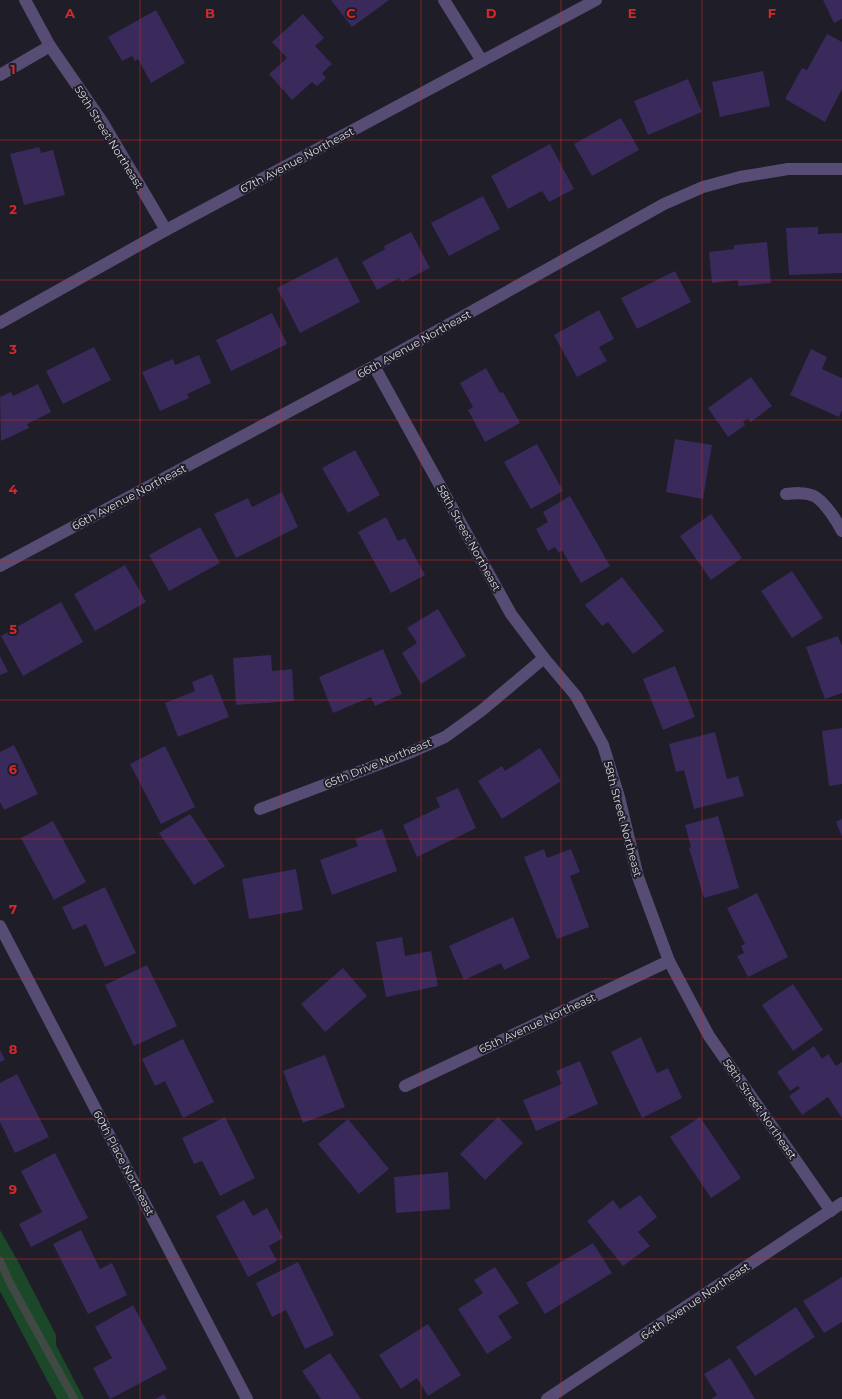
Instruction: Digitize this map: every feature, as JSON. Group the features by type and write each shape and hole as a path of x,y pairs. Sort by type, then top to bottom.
{"street":[{"name":"59th Street Northeast","path":"25,0 50,46 103,123 166,230"},
{"path":"444,0 482,62"},
{"name":"67th Avenue Northeast","path":"0,323 166,230 596,0"},
{"path":"0,75 50,46"},
{"name":"66th Avenue Northeast","path":"0,566 374,366 664,204 703,187 740,177 788,169 842,169"},
{"name":"58th Street Northeast","path":"374,366 511,614 544,658 576,696 603,745 619,797 638,877 669,961 709,1036 831,1211"},
{"path":"786,494 800,492 815,496 833,515 842,531"},
{"name":"65th Drive Northeast","path":"260,808 409,753 445,737 481,712 544,658"},
{"name":"60th Place Northeast","path":"0,926 247,1399"},
{"name":"65th Avenue Northeast","path":"405,1086 669,961"},
{"name":"64th Avenue Northeast","path":"547,1399 842,1203"}],"green space":[{"path":"0,1230 56,1335 56,1345 84,1399 57,1399 0,1291"}],"building":[{"path":"331,0 389,0 352,27"},
{"path":"823,0 842,0 842,19 834,23"},
{"path":"156,10 185,63 151,83 138,59 135,61 132,56 122,61 108,37"},
{"path":"303,14 324,38 315,46 332,64 322,73 326,78 317,86 312,82 292,100 269,74 287,58 272,42"},
{"path":"827,34 842,42 842,89 825,122 785,99 802,68 807,70"},
{"path":"763,71 770,106 720,117 712,82"},
{"path":"688,79 702,112 648,135 634,101"},
{"path":"621,118 639,150 592,176 574,144"},
{"path":"550,144 574,189 549,202 542,191 508,209 491,176"},
{"path":"39,147 41,153 53,150 65,195 24,205 10,154"},
{"path":"483,196 500,229 449,256 431,223"},
{"path":"818,227 818,234 842,233 842,273 789,275 786,228"},
{"path":"411,232 430,268 402,282 399,278 377,290 362,262 385,249 384,246"},
{"path":"767,242 771,283 738,286 738,280 712,283 709,252 734,249 734,245"},
{"path":"337,257 360,302 300,333 277,288"},
{"path":"675,271 691,302 637,329 621,298"},
{"path":"599,310 614,339 599,347 607,361 577,377 554,335"},
{"path":"272,313 287,344 231,371 216,340"},
{"path":"94,347 111,380 63,404 46,371"},
{"path":"811,349 827,357 822,369 842,378 842,410 839,417 790,395"},
{"path":"199,355 211,383 187,394 189,398 160,411 142,372 173,359 175,365"},
{"path":"486,368 500,393 503,392 520,423 485,442 468,410 473,407 460,383"},
{"path":"751,377 772,406 751,422 748,418 743,421 745,425 728,437 708,408"},
{"path":"38,384 51,412 27,424 29,428 1,441 0,397 11,392 13,396"},
{"path":"675,439 712,445 703,499 666,492"},
{"path":"537,444 563,491 531,509 504,462"},
{"path":"355,450 380,495 348,513 322,468"},
{"path":"282,492 298,527 236,558 214,514 248,498 252,507"},
{"path":"570,496 610,566 581,583 562,550 559,553 555,547 548,551 536,529 548,522 543,512"},
{"path":"711,514 742,558 711,580 680,536"},
{"path":"386,517 398,541 405,538 425,575 391,593 358,532"},
{"path":"200,527 220,563 169,591 149,555"},
{"path":"125,565 146,602 95,631 74,594"},
{"path":"792,571 823,618 792,638 761,591"},
{"path":"622,577 664,631 633,654 608,622 602,626 585,605"},
{"path":"61,602 83,642 23,676 1,636"},
{"path":"438,609 466,656 421,684 402,653 417,643 407,628"},
{"path":"838,636 842,646 842,693 825,699 806,647"},
{"path":"383,649 402,694 375,706 371,697 333,713 319,677"},
{"path":"271,655 272,671 292,669 294,701 236,705 233,658"},
{"path":"0,656 8,672 0,675"},
{"path":"675,666 695,717 663,730 643,679"},
{"path":"212,674 229,717 178,737 165,703 195,691 192,682"},
{"path":"842,728 842,784 829,786 822,731"},
{"path":"715,732 727,779 738,776 744,796 694,809 684,770 676,772 669,744"},
{"path":"14,745 38,794 4,810 0,802 0,752"},
{"path":"165,746 195,807 161,824 130,764"},
{"path":"540,748 561,781 502,819 478,781 502,766 505,771"},
{"path":"458,788 476,828 417,857 403,825 440,807 436,798"},
{"path":"190,814 225,866 194,885 159,833"},
{"path":"718,816 739,888 704,898 689,848 691,847 685,825"},
{"path":"842,819 842,837 836,822"},
{"path":"53,821 86,882 54,900 21,838"},
{"path":"382,829 397,871 332,895 320,860 358,846 355,839"},
{"path":"544,849 547,858 571,849 580,872 570,876 589,927 557,939 524,857"},
{"path":"296,869 303,910 249,919 242,879"},
{"path":"105,887 136,953 105,967 86,924 73,930 62,907"},
{"path":"757,893 788,957 748,977 737,956 744,953 741,946 745,944 727,908"},
{"path":"513,917 530,958 504,970 501,963 464,980 449,946"},
{"path":"402,937 405,956 431,951 438,986 386,997 376,942"},
{"path":"147,965 177,1026 134,1046 105,985"},
{"path":"343,968 367,996 325,1032 301,1004"},
{"path":"793,984 823,1030 793,1051 762,1005"},
{"path":"641,1037 657,1073 668,1068 682,1098 642,1118 611,1052"},
{"path":"183,1039 214,1102 183,1118 165,1081 155,1086 142,1059"},
{"path":"814,1046 822,1059 828,1054 836,1066 842,1062 842,1118 828,1097 802,1115 789,1096 800,1088 798,1086 790,1091 777,1072"},
{"path":"0,1050 5,1060 0,1062"},
{"path":"325,1055 345,1107 303,1123 283,1071"},
{"path":"580,1061 598,1104 536,1131 523,1100 562,1084 556,1071"},
{"path":"17,1074 49,1137 15,1153 0,1122 0,1083"},
{"path":"225,1117 255,1178 220,1196 202,1161 194,1164 182,1138"},
{"path":"498,1117 523,1143 485,1180 460,1154"},
{"path":"700,1117 741,1178 711,1198 670,1137"},
{"path":"348,1119 389,1169 359,1194 318,1144"},
{"path":"55,1153 88,1218 31,1247 19,1224 42,1212 21,1171"},
{"path":"448,1172 450,1209 396,1213 394,1177"},
{"path":"640,1195 657,1217 638,1232 650,1246 623,1266 587,1221 613,1200 620,1209"},
{"path":"244,1200 253,1216 267,1208 283,1238 269,1246 277,1261 248,1277 216,1216"},
{"path":"81,1230 100,1269 112,1263 127,1295 88,1314 53,1244"},
{"path":"593,1243 612,1273 545,1314 526,1283"},
{"path":"298,1262 334,1335 305,1349 286,1310 272,1317 256,1283"},
{"path":"495,1267 519,1303 498,1316 512,1338 487,1354 458,1309 483,1293 474,1280"},
{"path":"842,1277 842,1322 824,1333 803,1301"},
{"path":"133,1305 167,1369 110,1399 93,1368 112,1358 95,1327"},
{"path":"796,1307 815,1337 755,1376 736,1347"},
{"path":"428,1324 461,1375 428,1396 417,1378 401,1389 379,1355"},
{"path":"330,1353 361,1399 321,1399 302,1371"},
{"path":"730,1358 755,1399 711,1399 717,1395 704,1374"},
{"path":"164,1394 167,1399 155,1399"}],"waterway":[{"path":"0,1261 10,1283 74,1399"}]}
